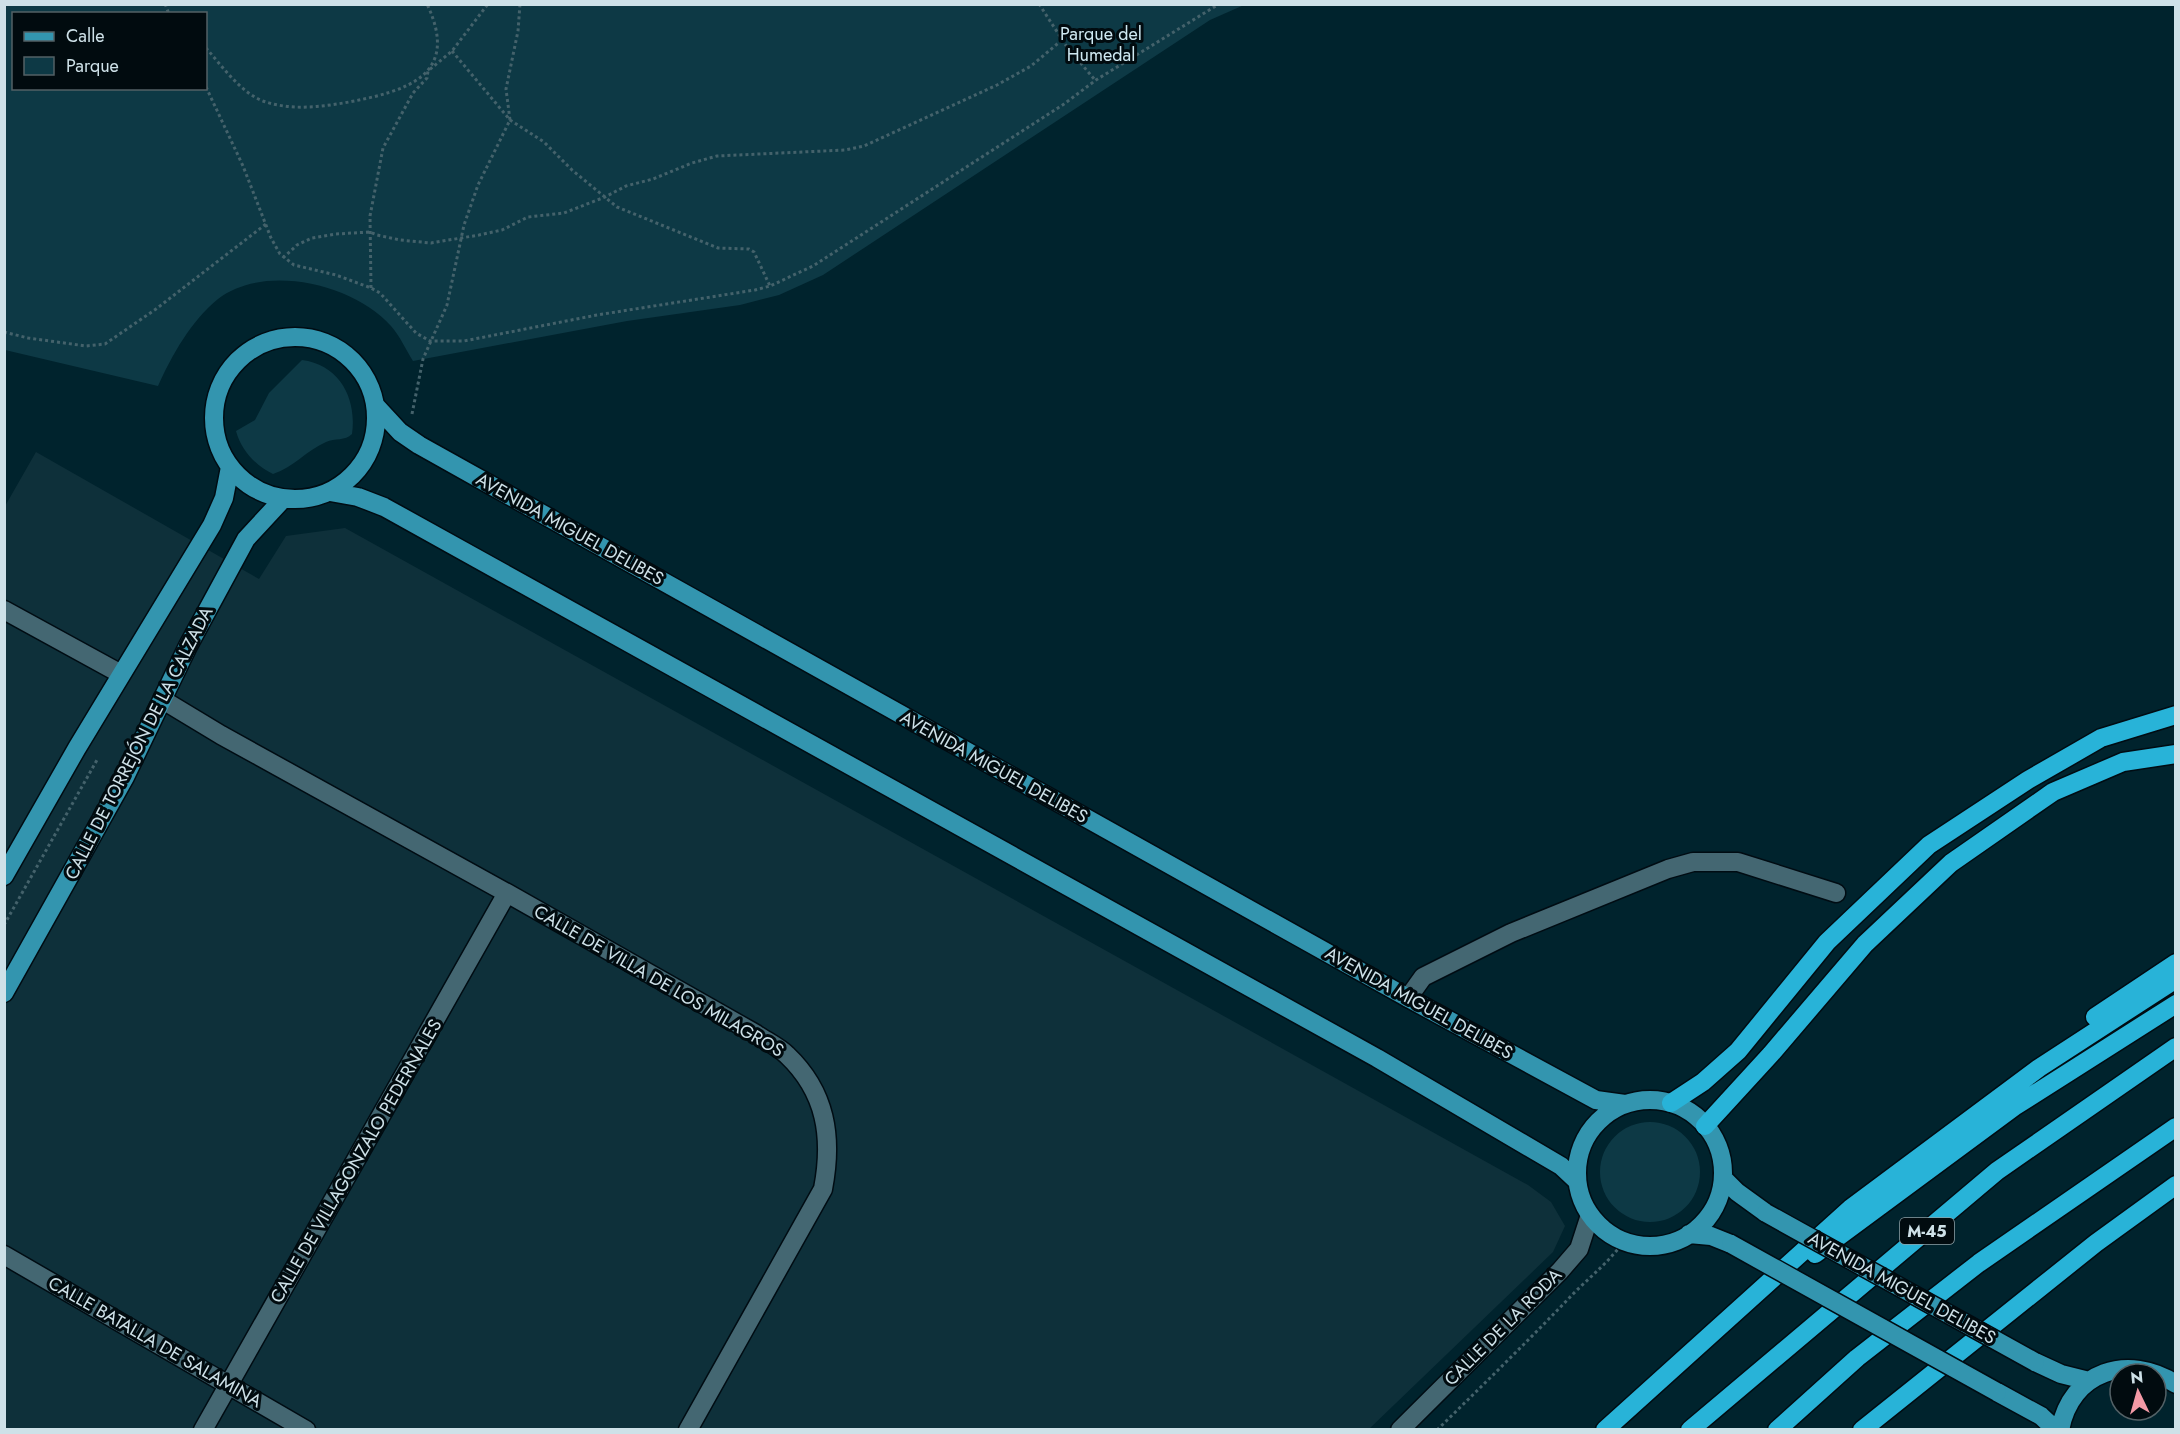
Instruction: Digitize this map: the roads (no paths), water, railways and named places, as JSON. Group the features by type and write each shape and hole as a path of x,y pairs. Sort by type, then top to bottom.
{"highway":[{"path":"1671,1103 1703,1082 1738,1051 1827,942 1929,845 2028,780 2101,738 2175,715"},
{"path":"1706,1126 1865,944 1951,863 2053,792 2123,762 2175,754"},
{"path":"2039,1068 2056,1044 2175,963"},
{"path":"1605,1430 1851,1208 2039,1068 2175,980"},
{"path":"1724,1321 2014,1107 2175,1004"},
{"name":"M-45","path":"1690,1430 1997,1171 2175,1047"},
{"path":"1778,1430 1857,1358 1979,1263 2175,1127"},
{"path":"1862,1430 2096,1243 2175,1185"}],"main road":[{"path":"303,337 329,344 352,359 368,380 376,406 376,427 371,447 362,465 330,492 299,499 283,499 254,488 230,467 217,444 213,417 218,390 231,367 251,349 276,338 303,337"},
{"name":"AVENIDA MIGUEL DELIBES","path":"376,406 400,432 420,445 1408,998 1596,1100 1625,1104"},
{"path":"4,876 77,748 212,525 224,498 230,467"},
{"path":"330,492 358,497 384,507 1377,1059 1561,1166 1577,1181"},
{"name":"CALLE DE TORREJÓN DE LA CALZADA","path":"4,993 125,777 188,646 246,540 283,499"},
{"path":"1648,1100 1671,1103 1691,1113 1706,1126 1716,1141 1722,1159 1723,1178 1712,1210 1702,1224 1689,1234 1668,1243 1646,1245 1624,1241 1605,1231 1590,1215 1581,1199 1577,1181 1577,1162 1583,1143 1593,1126 1608,1113 1625,1104 1648,1100"},
{"name":"AVENIDA MIGUEL DELIBES","path":"1723,1178 1737,1192 1766,1213 2035,1362 2061,1374 2089,1381"},
{"path":"1689,1234 1711,1236 1731,1244 2040,1416 2058,1430 2068,1403 2089,1381 2106,1372 2125,1368 2144,1369 2162,1375 2175,1384"}],"street":[{"path":"4,610 121,674"},
{"name":"CALLE DE VILLA DE LOS MILAGROS","path":"163,700 221,735 756,1034 786,1053 807,1077 822,1106 827,1135 828,1155 824,1189 688,1430"},
{"path":"1408,998 1423,977 1510,933 1668,869 1693,862 1738,862 1836,893"},
{"name":"CALLE DE VILLAGONZALO PEDERNALES","path":"203,1430 507,893"},
{"name":"CALLE DE LA RODA","path":"1400,1430 1560,1271 1579,1249 1590,1215"},
{"name":"CALLE BATALLA DE SALAMINA","path":"4,1255 306,1430"}],"park label":[{"name":"Parque del Humedal","path":"1101,44"}]}
